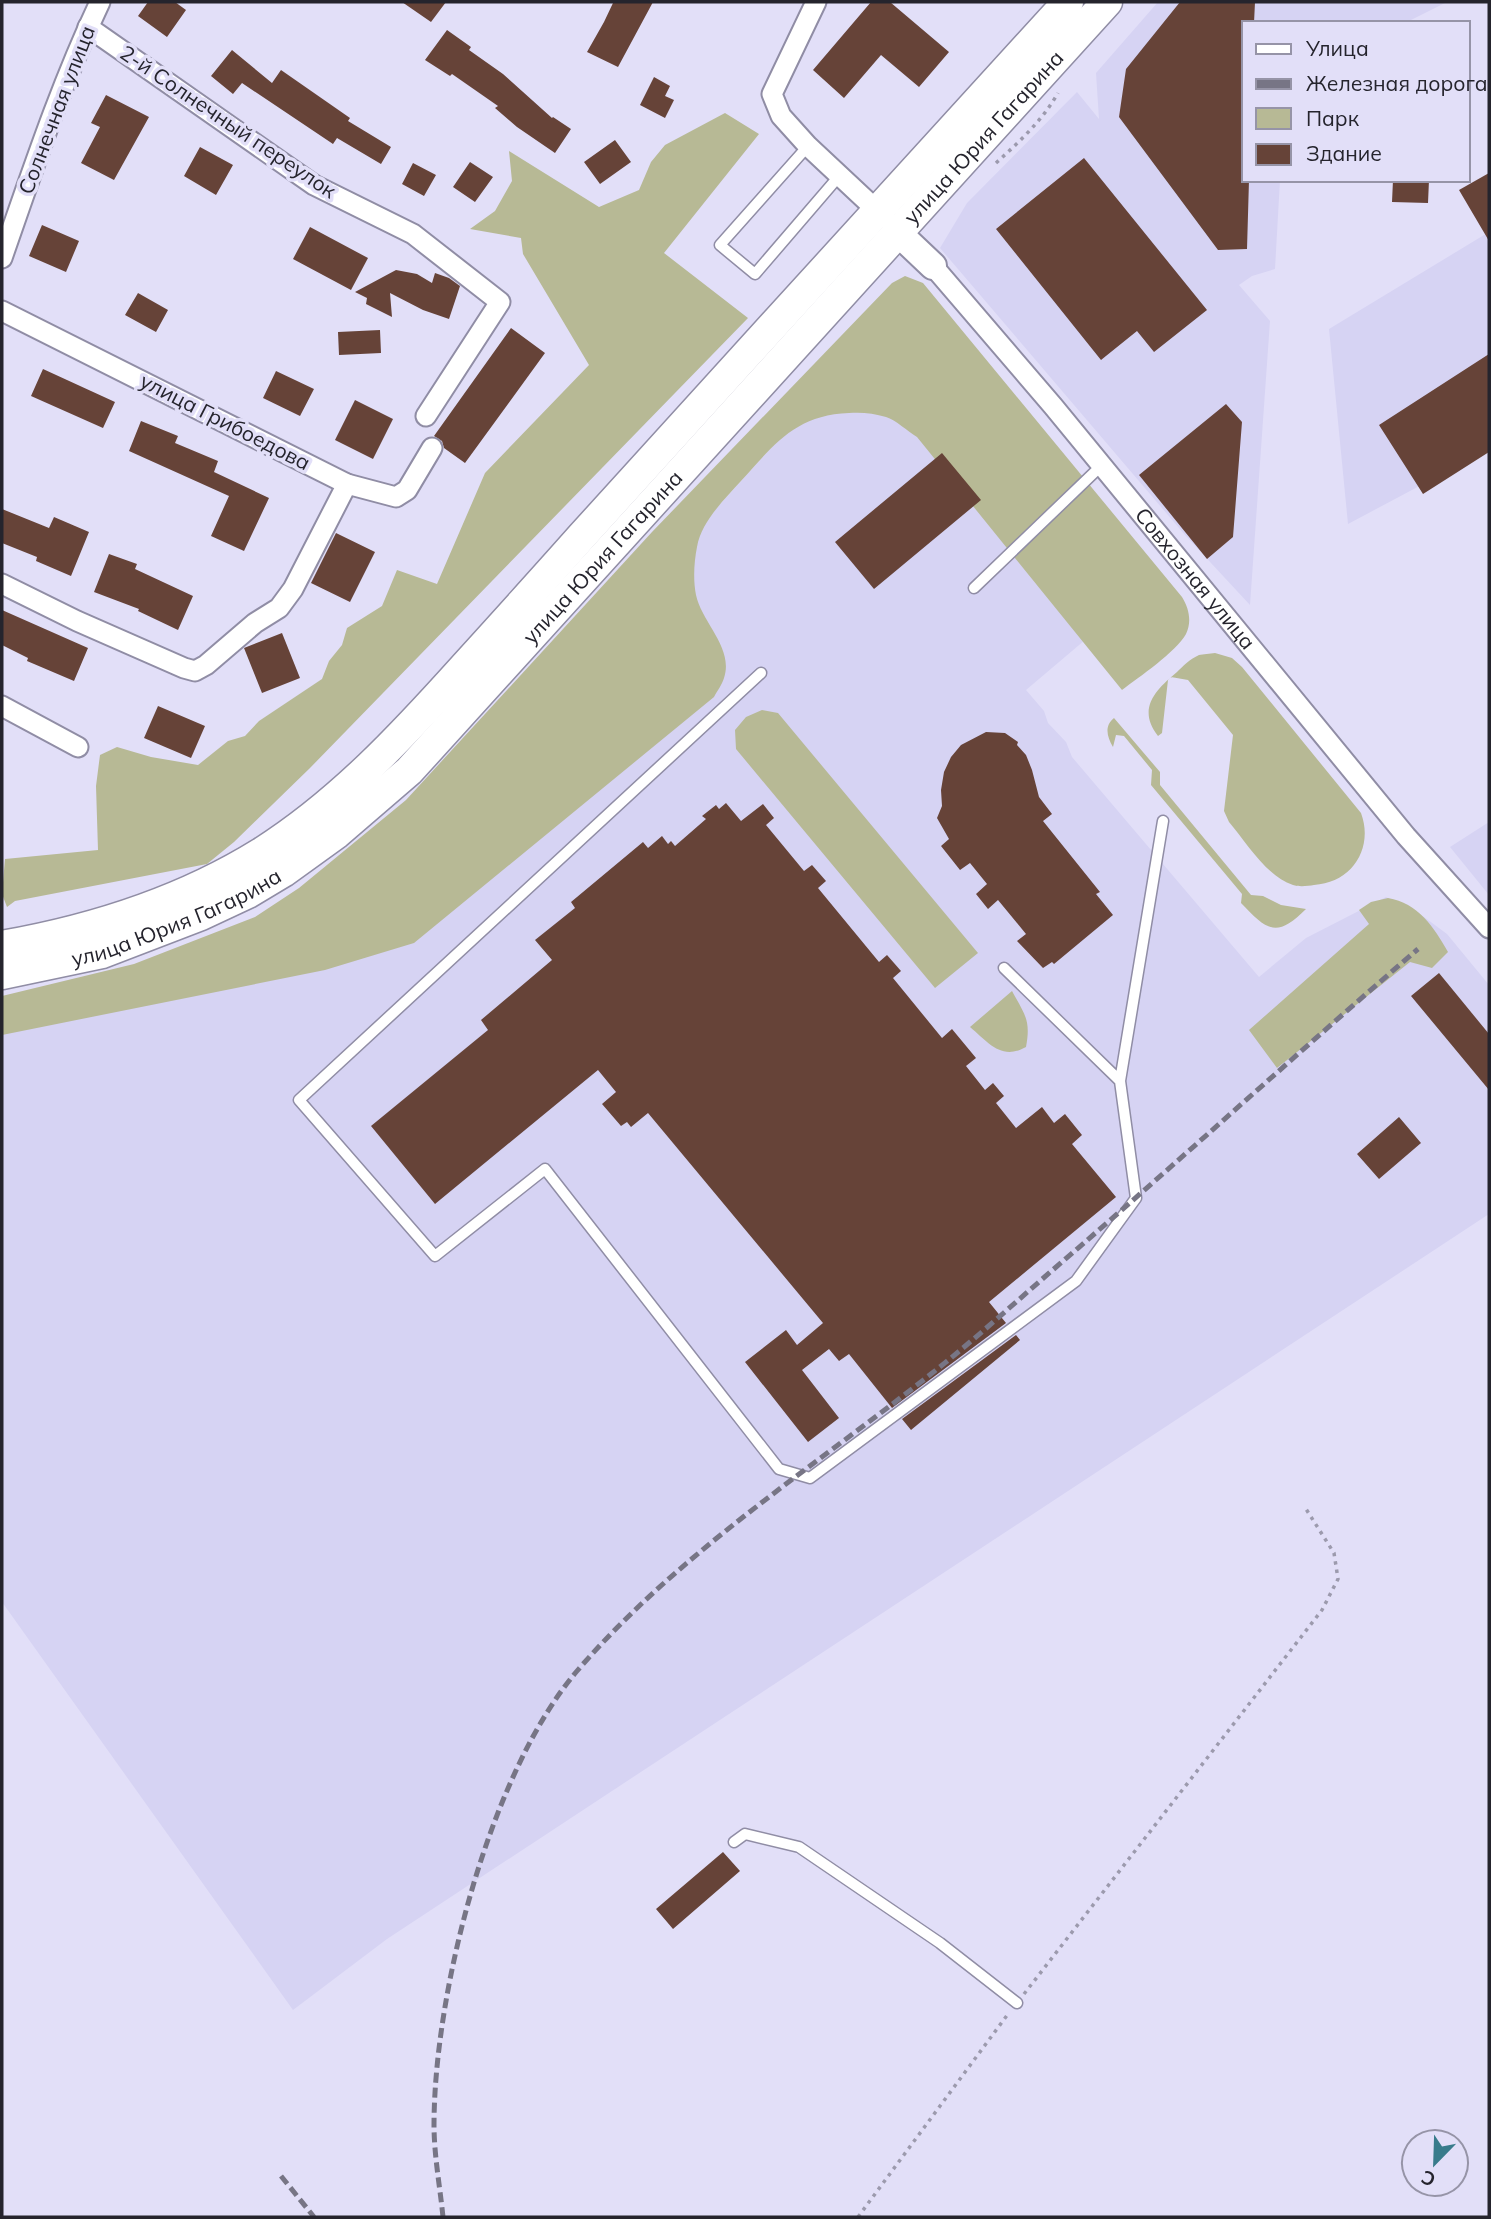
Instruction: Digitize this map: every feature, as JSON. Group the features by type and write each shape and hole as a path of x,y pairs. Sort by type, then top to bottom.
{"main road":[{"name":"улица Юрия Гагарина","path":"2,946 56,937 147,909 206,883 260,853 326,806 366,771 428,707 877,208 1068,2"},
{"name":"улица Юрия Гагарина","path":"2,974 102,953 201,915 260,886 337,833 409,771 896,231 1009,112 1107,2"}],"street":[{"name":"Солнечная улица","path":"2,258 88,27 100,2"},
{"path":"816,2 772,94 781,116 808,146 877,208 896,231"},
{"name":"2-й Солнечный переулок","path":"88,27 314,185 413,234 500,302 426,416"},
{"name":"Совхозная улица","path":"896,231 933,267 1102,465 1406,836 1489,928"},
{"name":"улица Грибоедова","path":"2,312 347,484 396,497 407,490 432,448"},
{"path":"2,584 77,621 195,671 206,665 255,623 279,608 293,589 347,484"},
{"path":"2,706 78,747"}],"lane":[{"path":"808,146 720,245 755,274 840,175"},
{"path":"974,588 1102,465"},
{"path":"761,673 299,1100 435,1256 545,1169 779,1469 810,1478 1076,1280 1136,1198 1121,1082 1163,821"},
{"path":"1004,968 1121,1082"},
{"path":"734,1842 745,1834 799,1847 940,1943 1017,2003"}],"path":[{"path":"858,2217 1017,2003 1322,1610 1338,1579 1334,1553 1306,1509"}],"shaded area":[{"path":"1158,2 1447,2 1409,21 1242,21 1242,182 1280,182 1275,269 1252,276 1239,285 1270,321 1250,605 1185,535 940,248 967,203 1077,92 1099,119 1096,73"},
{"path":"1489,232 1489,449 1348,524 1329,329"},
{"path":"904,301 1144,590 1026,690 1044,711 1048,723 1066,742 1072,757 1259,977 1306,938 1386,897 1424,917 1447,934 1489,985 1489,1214 387,1939 293,2010 2,1602 2,1020 304,964"},
{"path":"1489,822 1489,895 1450,847"}],"green space":[{"path":"725,113 759,134 664,253 748,318 310,768 234,842 207,864 15,901 7,907 2,894 5,859 98,850 96,786 100,755 117,747 151,757 198,765 228,741 245,736 259,721 322,679 329,661 342,645 347,628 382,606 397,570 437,584 485,473 589,365 523,254 521,238 470,229 495,211 512,181 509,151 599,207 639,190 651,162 665,145"},
{"path":"905,276 923,283 1182,597 1189,615 1188,629 1181,641 1166,656 1122,690 917,437 890,418 872,414 849,413 814,419 787,434 764,455 714,512 699,538 694,583 696,595 725,656 723,681 714,697 414,943 325,970 2,1035 2,996 134,964 255,917 299,888 406,800 652,532 892,283"},
{"path":"1215,653 1232,658 1242,667 1361,813 1364,826 1362,851 1349,871 1327,883 1298,886 1283,881 1266,867 1229,822 1224,811 1233,735 1188,680 1171,677 1196,657"},
{"path":"1169,679 1162,733 1158,736 1149,717 1149,708 1156,692 1162,685"},
{"path":"762,710 778,713 978,953 935,988 736,749 735,730 746,717"},
{"path":"1114,718 1160,772 1160,785 1251,895 1263,896 1281,905 1306,909 1287,925 1279,927 1265,925 1258,920 1241,903 1242,894 1151,785 1152,770 1124,736 1116,735 1113,747 1108,732 1109,724"},
{"path":"1388,898 1408,905 1424,917 1448,952 1432,968 1410,962 1277,1068 1249,1030 1369,924 1359,910 1371,902"},
{"path":"1012,991 1023,1012 1028,1030 1026,1047 1009,1052 995,1048 970,1027"}],"building":[{"path":"148,2 175,2 186,10 167,37 138,16"},
{"path":"402,2 446,2 431,22"},
{"path":"611,2 653,2 618,67 587,52 604,22 613,3"},
{"path":"871,2 890,2 949,52 919,87 881,55 844,98 813,70"},
{"path":"1180,2 1255,2 1254,21 1242,21 1242,182 1249,182 1247,249 1218,250 1119,117 1126,69"},
{"path":"447,30 471,47 469,50 503,74 552,118 571,129 555,153 517,127 495,108 498,106 452,74 450,76 425,60"},
{"path":"232,50 272,83 281,70 350,118 348,121 391,147 381,164 337,138 333,144 242,83 233,94 211,76"},
{"path":"654,77 670,86 665,96 674,100 665,118 640,105"},
{"path":"106,95 149,117 114,180 81,163 100,127 91,123"},
{"path":"615,140 631,162 600,184 584,162"},
{"path":"200,147 233,165 216,195 184,176"},
{"path":"1084,158 1207,310 1154,352 1137,331 1101,360 996,229"},
{"path":"470,162 493,177 475,202 453,187"},
{"path":"413,163 436,175 424,196 402,184"},
{"path":"1489,173 1489,241 1459,190"},
{"path":"1393,182 1429,182 1428,203 1392,202"},
{"path":"42,225 79,241 66,272 29,256"},
{"path":"310,227 368,258 351,290 293,259"},
{"path":"396,270 417,274 432,283 435,273 460,286 449,319 423,310 390,293 392,317 366,304 367,298 355,292"},
{"path":"138,293 168,310 156,332 125,315"},
{"path":"511,328 545,353 465,463 444,448 442,441 434,436"},
{"path":"380,330 381,353 339,355 338,332"},
{"path":"1489,354 1489,452 1423,494 1379,425"},
{"path":"43,369 115,402 103,428 31,396"},
{"path":"276,371 314,389 300,416 263,398"},
{"path":"355,400 393,419 373,459 335,440"},
{"path":"1226,404 1242,422 1233,537 1207,559 1139,475"},
{"path":"141,421 178,436 175,443 218,461 214,472 269,498 244,551 211,536 229,496 129,451"},
{"path":"942,453 981,500 874,589 835,542"},
{"path":"2,509 49,528 54,517 89,532 71,576 36,561 37,557 2,543"},
{"path":"336,533 375,552 350,602 311,583"},
{"path":"109,554 137,564 135,569 193,596 178,630 138,611 139,609 94,592"},
{"path":"2,610 88,648 74,681 27,661 28,658 2,645"},
{"path":"282,633 300,678 262,693 244,648"},
{"path":"158,706 205,726 191,758 144,738"},
{"path":"986,732 1005,733 1018,742 1017,745 1026,755 1032,770 1039,797 1052,814 1043,821 1100,892 1096,894 1113,915 1054,964 1052,962 1043,968 1017,941 1026,934 998,900 988,909 976,894 987,884 970,863 960,870 941,846 949,839 937,818 942,806 944,772 961,745"},
{"path":"726,803 741,821 763,804 774,818 766,825 804,871 812,865 826,881 818,888 879,962 887,955 901,971 893,978 942,1038 952,1029 976,1058 966,1066 985,1090 993,1083 1004,1096 996,1103 1016,1128 1042,1107 1054,1123 1065,1114 1082,1135 1072,1144 1116,1197 989,1302 1006,1323 892,1408 849,1354 839,1361 829,1349 802,1370 839,1418 808,1442 745,1362 786,1330 797,1345 823,1323 648,1113 631,1127 627,1122 621,1126 602,1104 616,1092 598,1070 435,1204 371,1126 488,1030 481,1020 552,960 535,940 575,908 571,902 643,842 648,848 662,836 668,844 671,841 675,846 706,819 702,816 716,805 719,809"},
{"path":"1439,973 1489,1034 1489,1090 1411,996"},
{"path":"1399,1117 1421,1143 1379,1179 1357,1154"},
{"path":"1016,1335 1020,1340 911,1430 902,1419"},
{"path":"723,1852 740,1871 673,1929 656,1909"}],"railway":[{"path":"443,2217 434,2125 444,2012 456,1950 473,1886 494,1824 518,1766 546,1714 577,1671 618,1627 707,1546 960,1351 1418,949"},
{"path":"281,2176 314,2217"}]}
